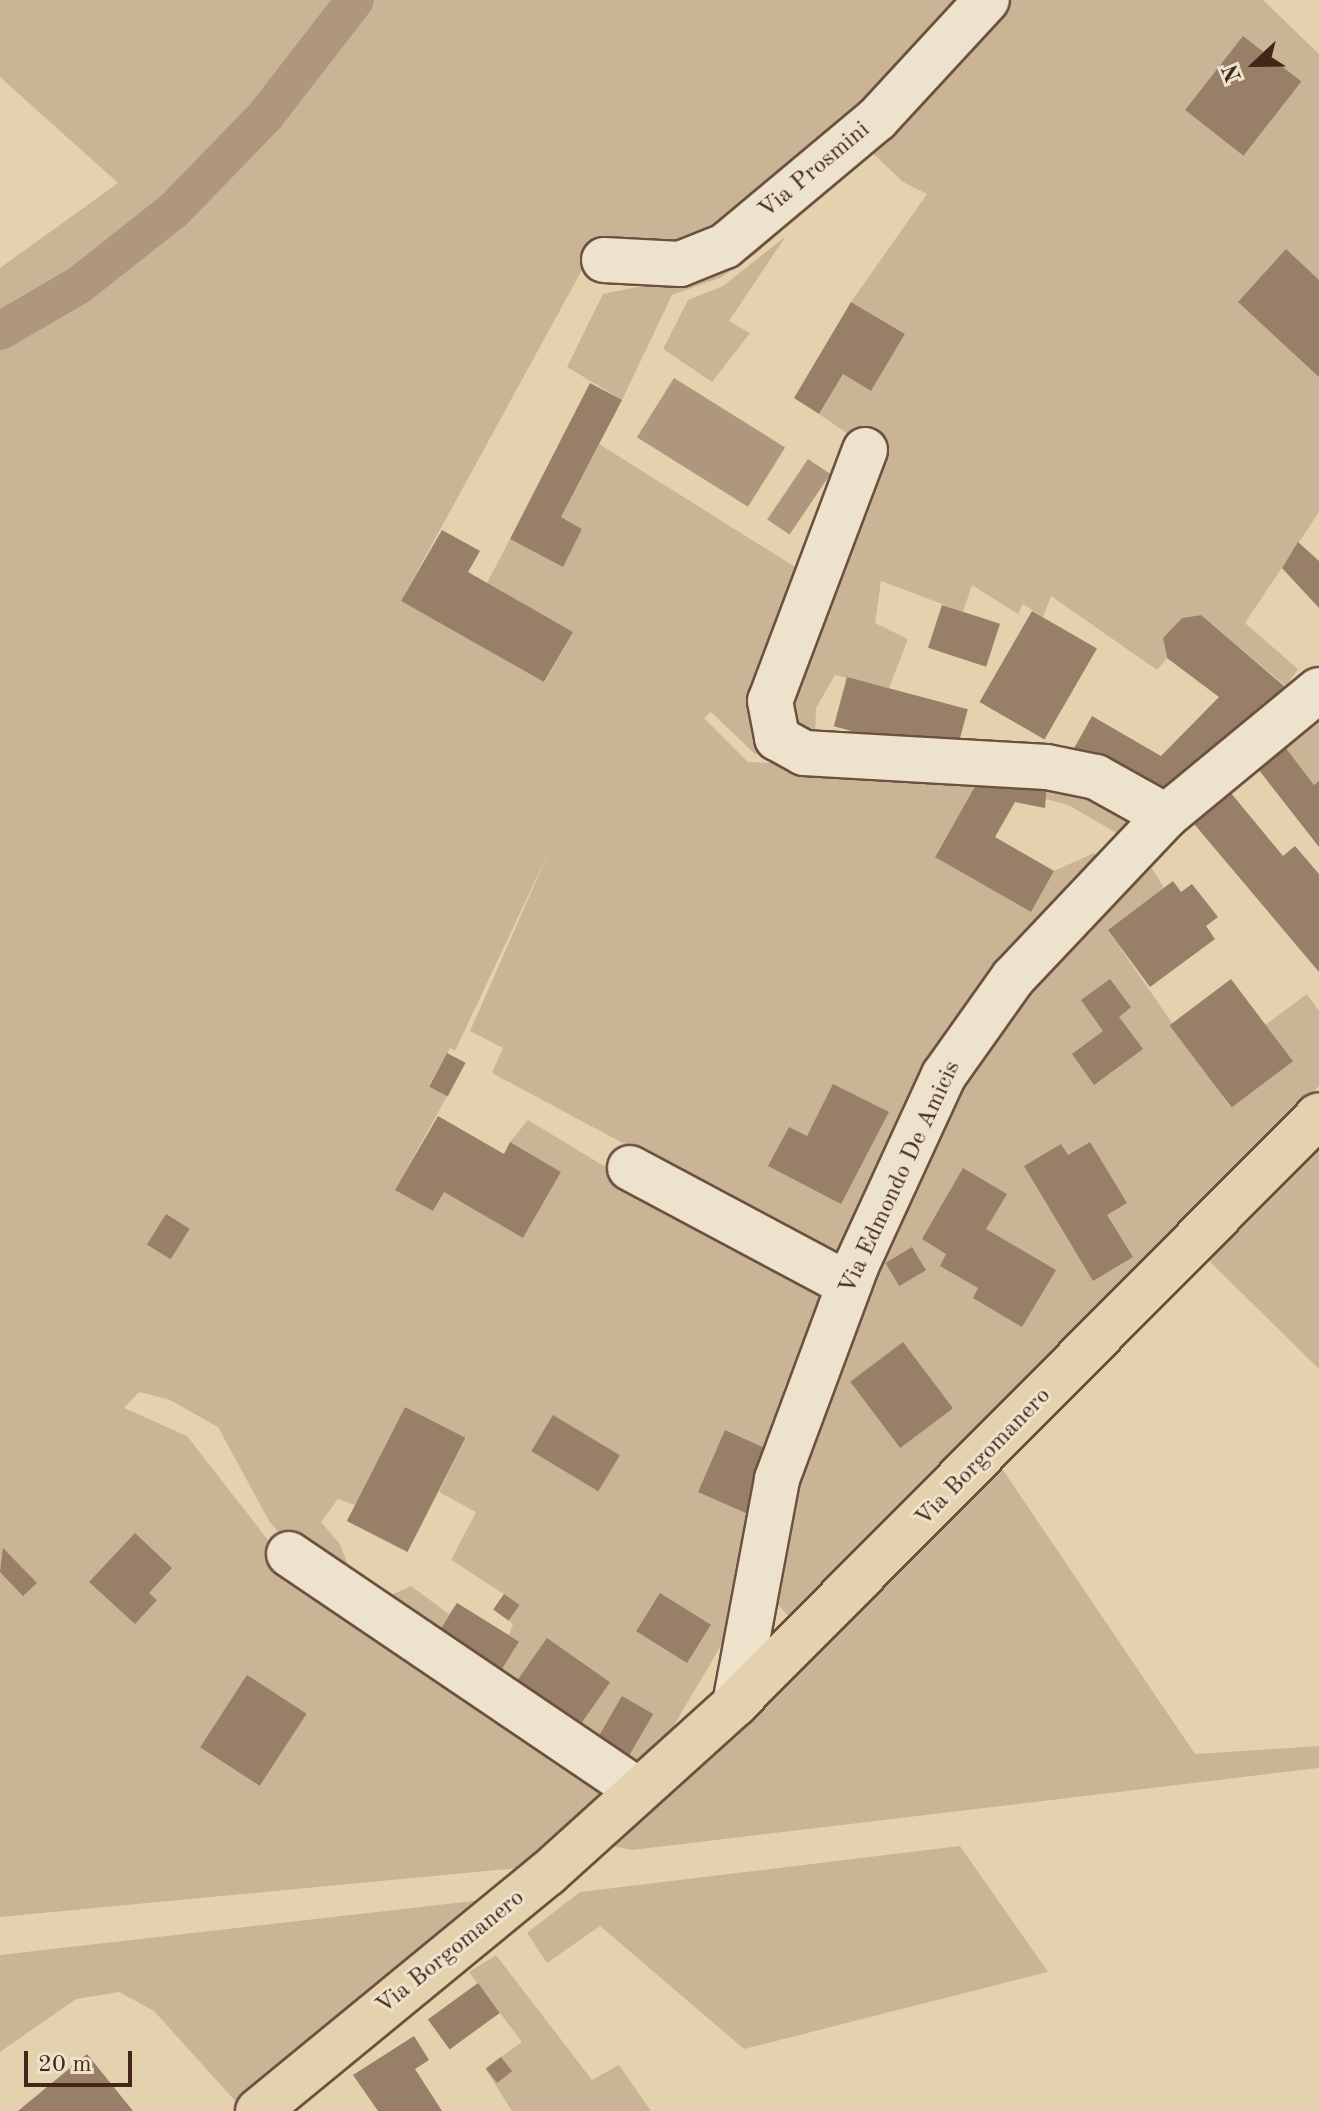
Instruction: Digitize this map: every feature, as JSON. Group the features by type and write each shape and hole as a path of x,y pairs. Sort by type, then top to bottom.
{"main road":[{"name":"Via Borgomanero","path":"258,2111 547,1874 735,1704 1319,1115"}],"street":[{"name":"Via Prosmini","path":"604,260 680,264 725,246 877,119 987,0"},
{"path":"865,450 770,701 777,738 804,753 1047,767 1096,777 1166,816"},
{"name":"Via Edmondo De Amicis","path":"735,1704 777,1479 849,1285 944,1075 1013,978 1166,816 1319,690"},
{"path":"630,1168 849,1285"},
{"path":"289,1554 637,1790"}],"shaded area":[{"path":"0,0 963,0 874,109 688,249 594,248 401,601 545,682 573,632 487,583 510,539 563,566 582,529 561,517 599,444 808,575 777,755 755,754 711,712 704,718 748,762 962,770 1146,810 1122,836 1068,805 978,781 935,856 1031,912 1054,871 1094,853 1100,858 841,1262 784,1388 726,1637 663,1744 633,1770 374,1603 411,1586 449,1614 457,1603 509,1635 513,1624 494,1610 504,1594 451,1560 476,1512 439,1492 466,1438 405,1407 355,1505 338,1499 321,1522 340,1544 349,1568 331,1572 293,1550 269,1521 218,1427 170,1400 139,1392 124,1408 187,1436 282,1558 616,1787 528,1867 0,1917 0,268 118,183 0,77","holes":["551,847 470,1031 503,1048 492,1073 630,1147 617,1174 528,1120 510,1142 561,1172 523,1238 444,1192 433,1211 396,1189 447,1096 429,1085 450,1048 455,1051"]},
{"path":"1002,0 1263,0 1319,54 1319,512 1245,623 1298,669 1286,686 1200,615 1182,618 1163,638 1167,658 1157,670 1051,596 1043,617 1023,604 1018,614 972,585 963,612 881,581 875,623 908,639 889,688 835,675 816,708 815,738 784,720 851,436 819,414 843,374 871,391 905,334 851,302 927,194 903,182 862,143"},
{"path":"792,205 802,212 757,253 722,277 672,295 622,400 567,367 603,294 680,278"},
{"path":"786,236 729,321 750,333 712,382 663,349 688,300 723,286"},
{"path":"674,378 785,447 748,507 637,437"},
{"path":"808,459 830,474 790,535 767,520"},
{"path":"1319,709 1319,781 1314,785 1279,739"},
{"path":"1152,868 1164,888 1108,930 1230,1107 1292,1061 1265,1025 1307,994 1319,1011 1319,1086 903,1514 788,1616 769,1594 792,1487 861,1292 960,1082 1023,991"},
{"path":"1319,1142 1319,1369 1206,1258"},
{"path":"1003,1470 1195,1754 1319,1746 1319,1768 632,1850 612,1846"},
{"path":"960,1846 1048,1972 744,2049 600,1926 547,1963 527,1933 580,1892"},
{"path":"491,1899 237,2103 154,2011 119,1992 76,1999 0,2052 0,1955"},
{"path":"496,1955 592,2080 619,2065 651,2111 512,2111 485,2068 522,2042 469,1972"}],"building":[{"path":"1243,36 1301,82 1243,156 1185,110"},
{"path":"1286,249 1319,280 1319,377 1238,302"},
{"path":"851,302 905,334 871,391 843,374 819,414 794,398"},
{"path":"590,383 622,400 561,517 582,529 563,567 510,539"},
{"path":"442,530 480,551 468,572 573,632 544,682 401,601"},
{"path":"1298,542 1319,561 1319,608 1282,568"},
{"path":"942,605 1000,624 986,667 928,648"},
{"path":"1032,611 1097,648 1044,739 980,702"},
{"path":"1201,615 1290,691 1162,807 1072,752 1092,716 1161,756 1219,697 1167,658 1163,638 1182,618"},
{"path":"847,677 968,709 955,759 834,726"},
{"path":"1279,739 1314,785 1319,781 1319,847 1251,760"},
{"path":"978,781 1047,782 1045,808 1015,802 995,837 1054,871 1031,912 935,857"},
{"path":"1221,781 1283,856 1295,846 1319,874 1319,972 1184,812"},
{"path":"1173,881 1181,892 1192,884 1218,917 1206,926 1215,939 1150,987 1108,930"},
{"path":"1110,979 1131,1007 1119,1017 1143,1049 1094,1085 1072,1054 1103,1031 1081,1000"},
{"path":"1231,979 1293,1061 1231,1108 1170,1025"},
{"path":"447,1053 466,1063 448,1096 429,1087"},
{"path":"833,1084 889,1112 841,1204 768,1166 789,1127 807,1136"},
{"path":"438,1116 504,1154 510,1142 561,1172 523,1238 444,1192 433,1211 395,1190"},
{"path":"1090,1142 1127,1203 1107,1215 1133,1257 1093,1281 1024,1166 1061,1144 1068,1155"},
{"path":"963,1168 1007,1194 986,1229 1056,1270 1022,1327 973,1298 978,1288 940,1266 946,1254 922,1239"},
{"path":"166,1214 190,1229 171,1259 147,1245"},
{"path":"912,1247 926,1270 899,1286 885,1263"},
{"path":"903,1342 953,1408 900,1448 850,1382"},
{"path":"405,1407 466,1438 407,1552 347,1521"},
{"path":"553,1415 620,1455 598,1491 531,1451"},
{"path":"725,1430 767,1449 755,1476 763,1479 748,1514 698,1492"},
{"path":"135,1533 172,1568 149,1593 157,1600 135,1624 89,1582"},
{"path":"3,1548 37,1583 23,1596 0,1572"},
{"path":"660,1593 711,1625 687,1663 636,1631"},
{"path":"504,1594 520,1605 509,1620 493,1610"},
{"path":"457,1603 519,1642 495,1681 433,1642"},
{"path":"547,1638 610,1682 573,1735 510,1691"},
{"path":"247,1675 307,1714 260,1786 200,1747"},
{"path":"622,1696 653,1714 624,1765 592,1747"},
{"path":"478,1983 500,2013 450,2049 428,2019"},
{"path":"414,2036 429,2060 415,2069 442,2111 378,2111 353,2075"},
{"path":"87,2054 133,2111 18,2111"},
{"path":"501,2057 512,2071 497,2083 486,2069"}],"waterway":[{"path":"0,331 79,285 174,210 266,115 355,0"}]}
